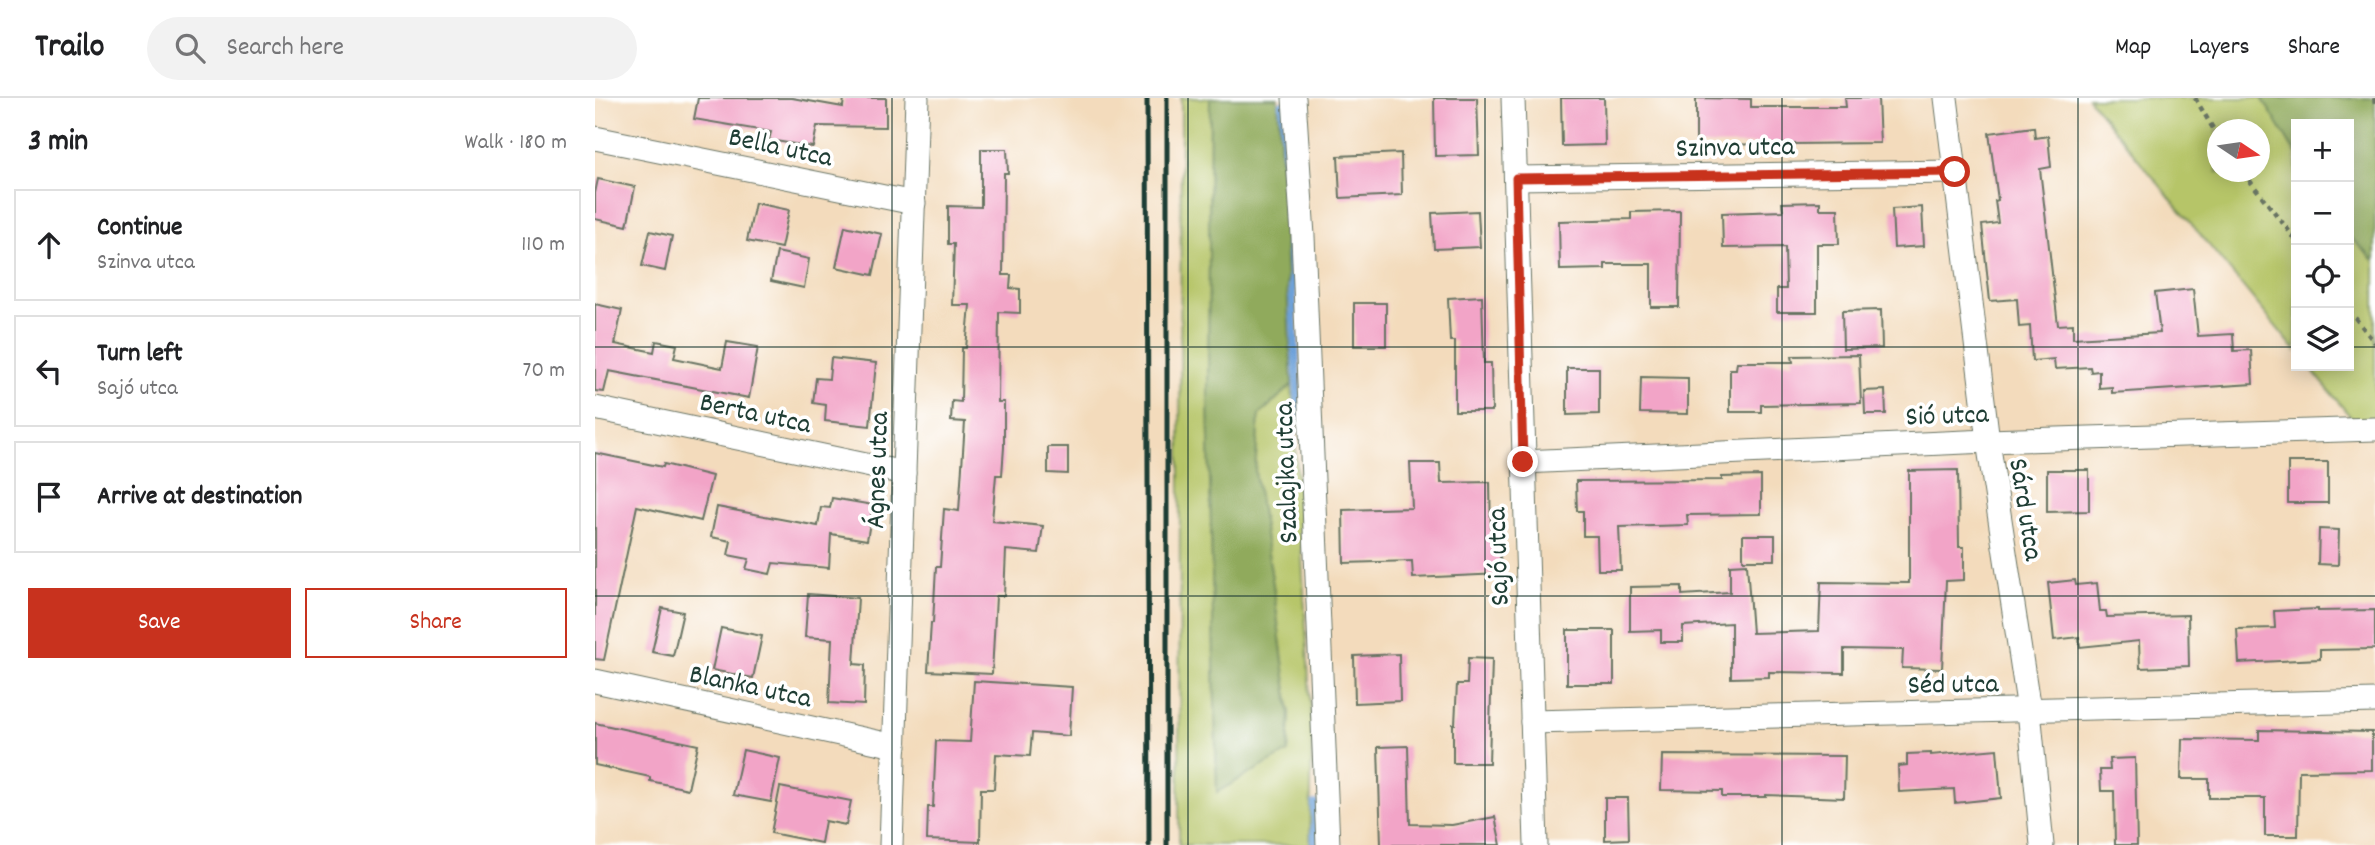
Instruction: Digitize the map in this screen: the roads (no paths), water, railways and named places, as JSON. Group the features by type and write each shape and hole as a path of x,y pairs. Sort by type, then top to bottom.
{"street":[{"name":"Ágnes utca","path":"891,845 918,98"},
{"name":"Szalajka utca","path":"1294,98 1303,236 1328,845"},
{"name":"Sajó utca","path":"1513,98 1536,845"},
{"name":"Sárd utca","path":"1946,98 1988,441 2029,710 2042,845"},
{"name":"Bella utca","path":"595,138 914,203"},
{"name":"Szinva utca","path":"1516,178 1955,172"},
{"name":"Berta utca","path":"595,408 904,472"},
{"name":"Sió utca","path":"1523,462 1988,441 2375,429"},
{"name":"Blanka utca","path":"595,681 895,746"},
{"name":"Séd utca","path":"1532,722 2375,701"}],"waterway":[{"path":"1283,104 1299,417"},
{"path":"1315,804 1315,845"}],"railway":[{"path":"1147,98 1149,845"},
{"path":"1167,98 1167,845"}]}
